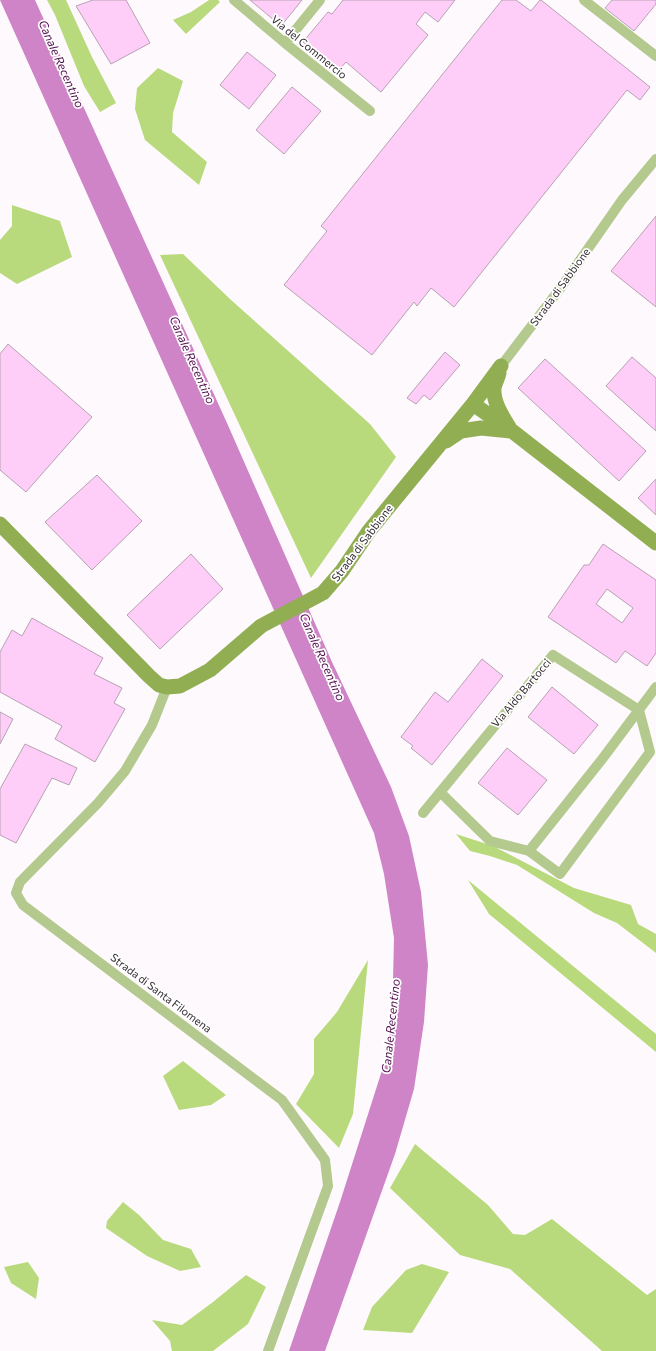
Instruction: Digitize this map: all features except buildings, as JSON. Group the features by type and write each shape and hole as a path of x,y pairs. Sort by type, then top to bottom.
{"main road":[{"name":"Strada di Sabbione","path":"167,687 180,686 210,670 269,620 323,593 342,571 369,531 473,404 501,366"},
{"path":"501,366 494,389 502,415 512,431"},
{"path":"473,404 512,431 656,543"},
{"path":"437,447 461,431 481,428 512,431"},
{"path":"0,524 149,676 159,684 167,687"}],"street":[{"name":"Via del Commercio","path":"234,0 370,111"},
{"path":"285,43 320,0"},
{"path":"584,0 656,56"},
{"name":"Strada di Sabbione","path":"501,366 562,286 622,200 656,159"},
{"name":"Via Aldo Bartocci","path":"422,814 553,655 639,710"},
{"name":"Strada di Santa Filomena","path":"167,687 152,726 125,771 98,803 20,882 16,893 23,904 282,1100 325,1160 328,1186 268,1351"},
{"path":"529,851 656,688"},
{"path":"440,792 490,841 529,851 560,874 650,752 639,710"}],"green space":[{"path":"47,0 66,0 92,57 116,103 100,112 84,86 55,15"},
{"path":"209,0 218,0 220,2 186,34 173,20 191,12"},
{"path":"158,68 183,81 173,113 172,132 207,162 199,185 145,140 135,109 137,88"},
{"path":"12,205 60,221 72,257 17,284 0,273 0,240 12,226"},
{"path":"183,254 230,299 370,424 396,457 311,578 160,255"},
{"path":"456,834 493,846 574,888 631,905 638,924 656,934 656,953 617,923 594,913 517,865 470,851"},
{"path":"468,880 656,1034 656,1052 489,914"},
{"path":"368,960 353,1114 339,1148 296,1104 314,1074 314,1039 337,1012"},
{"path":"183,1061 226,1095 211,1105 179,1110 163,1076"},
{"path":"415,1144 488,1205 513,1234 525,1235 552,1219 647,1295 656,1289 656,1351 602,1351 510,1269 460,1255 390,1188"},
{"path":"123,1202 139,1215 163,1240 191,1249 201,1267 180,1271 147,1256 106,1228 107,1221"},
{"path":"28,1262 39,1278 36,1299 11,1283 4,1267"},
{"path":"422,1264 449,1272 412,1333 363,1330 372,1307 406,1270"},
{"path":"246,1275 266,1287 248,1324 213,1351 172,1351 170,1341 152,1320 182,1325"}],"water":[{"name":"Canale Recentino","path":"0,0 35,0 227,423 332,662 391,787 409,836 421,892 428,965 424,1022 414,1089 395,1154 325,1351 289,1351 340,1202 385,1061 392,1022 394,938 384,874 374,833"}]}
